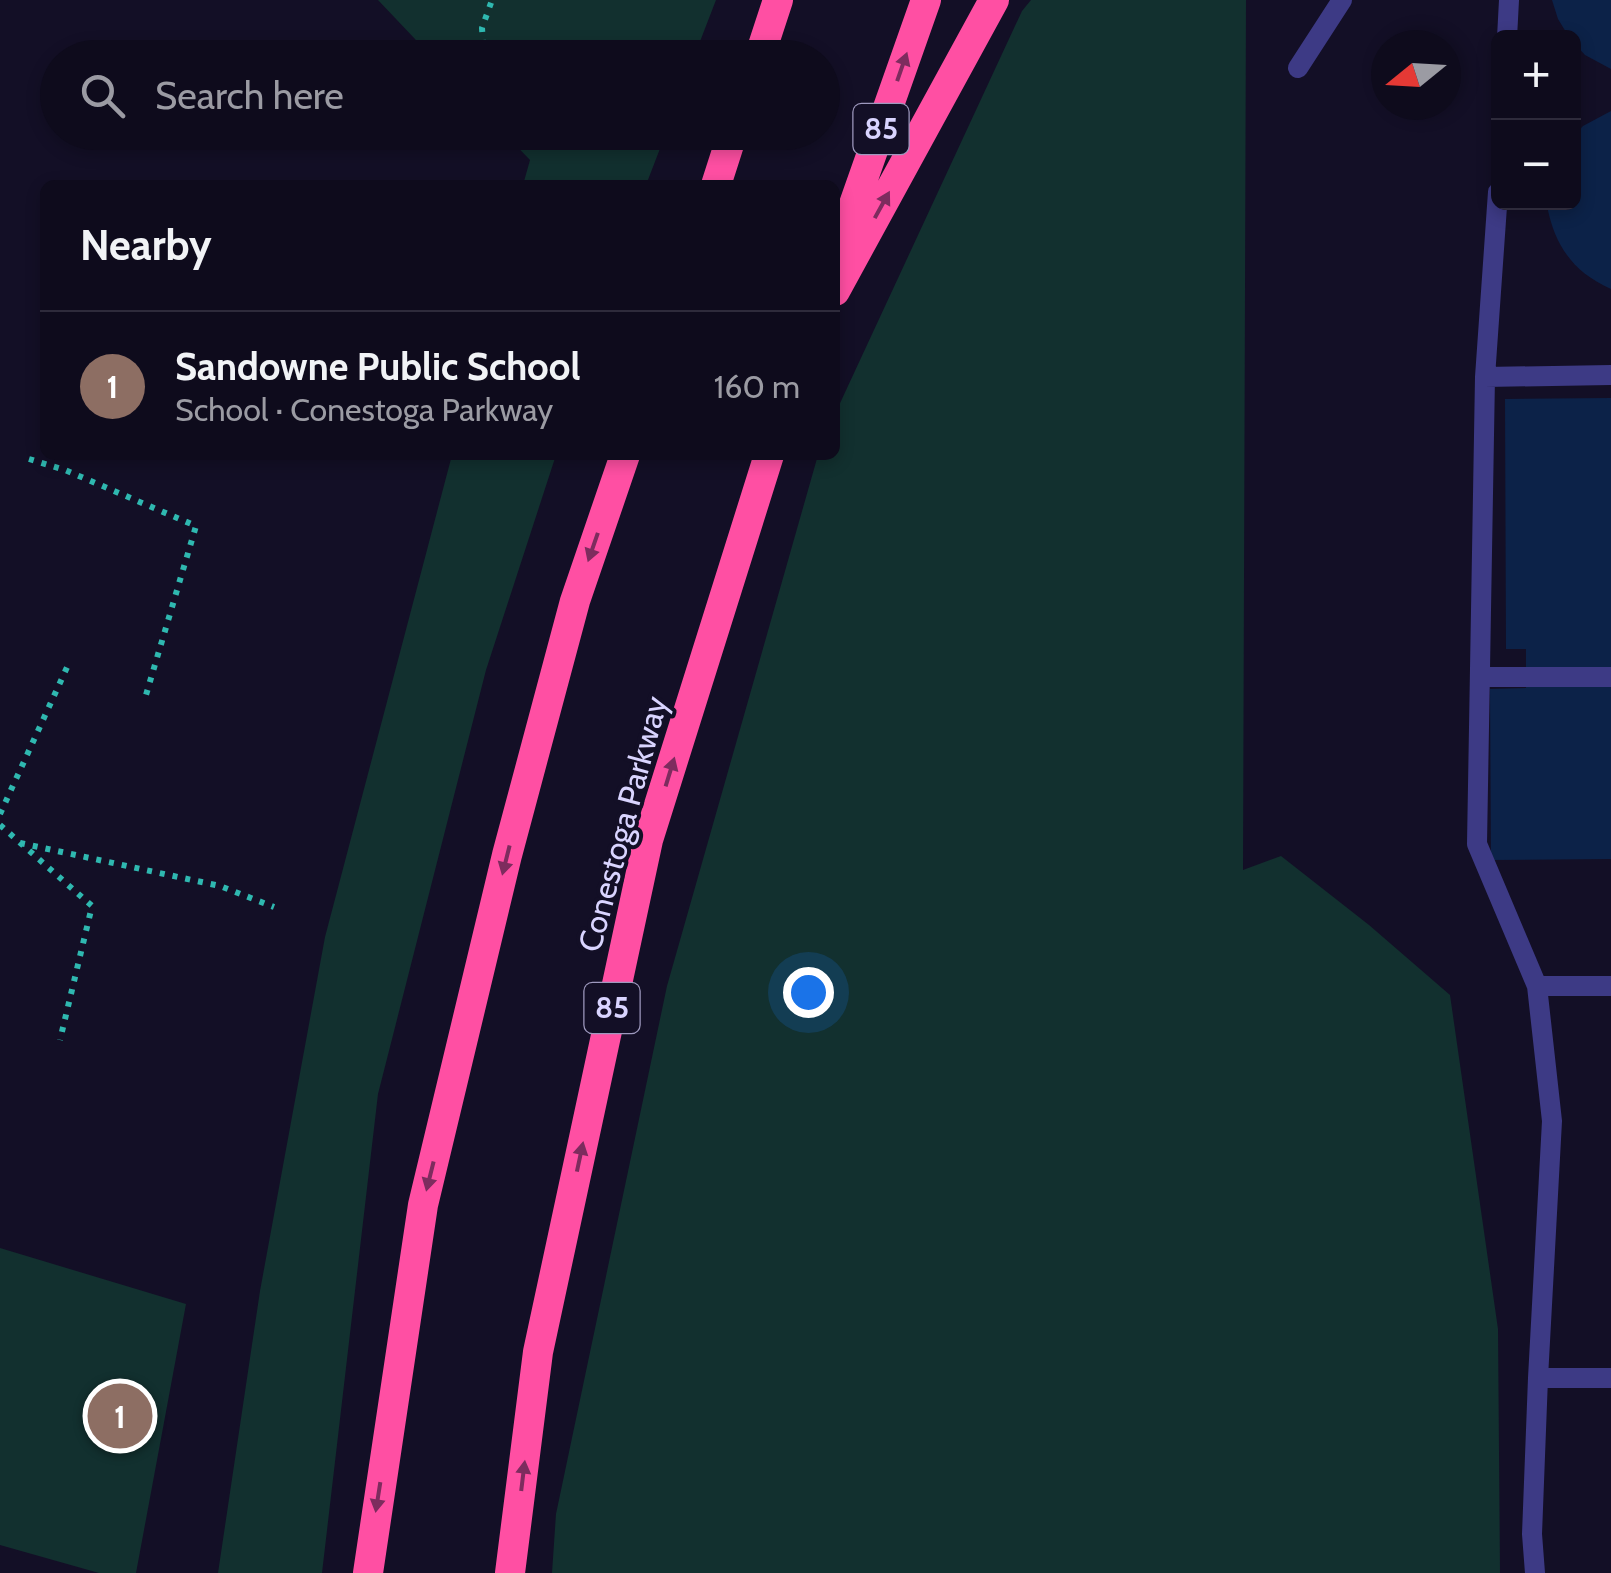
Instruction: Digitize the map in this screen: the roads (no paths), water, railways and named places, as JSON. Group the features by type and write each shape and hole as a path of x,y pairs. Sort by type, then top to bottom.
{"highway":[{"path":"764,40 778,0"},
{"name":"85","path":"840,244 926,0"},
{"path":"840,281 994,0"},
{"path":"718,180 727,150"},
{"path":"368,1573 423,1205 507,855 561,655 622,460"},
{"name":"Conestoga Parkway","path":"510,1573 538,1352 648,840 768,460"}],"lane":[{"path":"1298,68 1342,0"},
{"path":"1507,30 1509,0"},
{"path":"1497,210 1485,377 1478,844 1537,986 1552,1121 1532,1534 1535,1573"},
{"path":"1485,377 1611,374"},
{"path":"1480,676 1611,677"},
{"path":"1537,986 1611,986"},
{"path":"1538,1378 1611,1378"}],"water":[{"path":"1552,0 1611,0 1611,69 1581,51 1581,30 1565,30"},
{"path":"1611,111 1611,289 1586,274 1568,256 1548,210 1581,210 1583,126"},
{"path":"1611,398 1611,859 1491,860 1490,689 1526,688 1526,649 1506,649 1505,399"}],"place":[{"name":"Sandowne Public School","path":"120,1416"}]}
